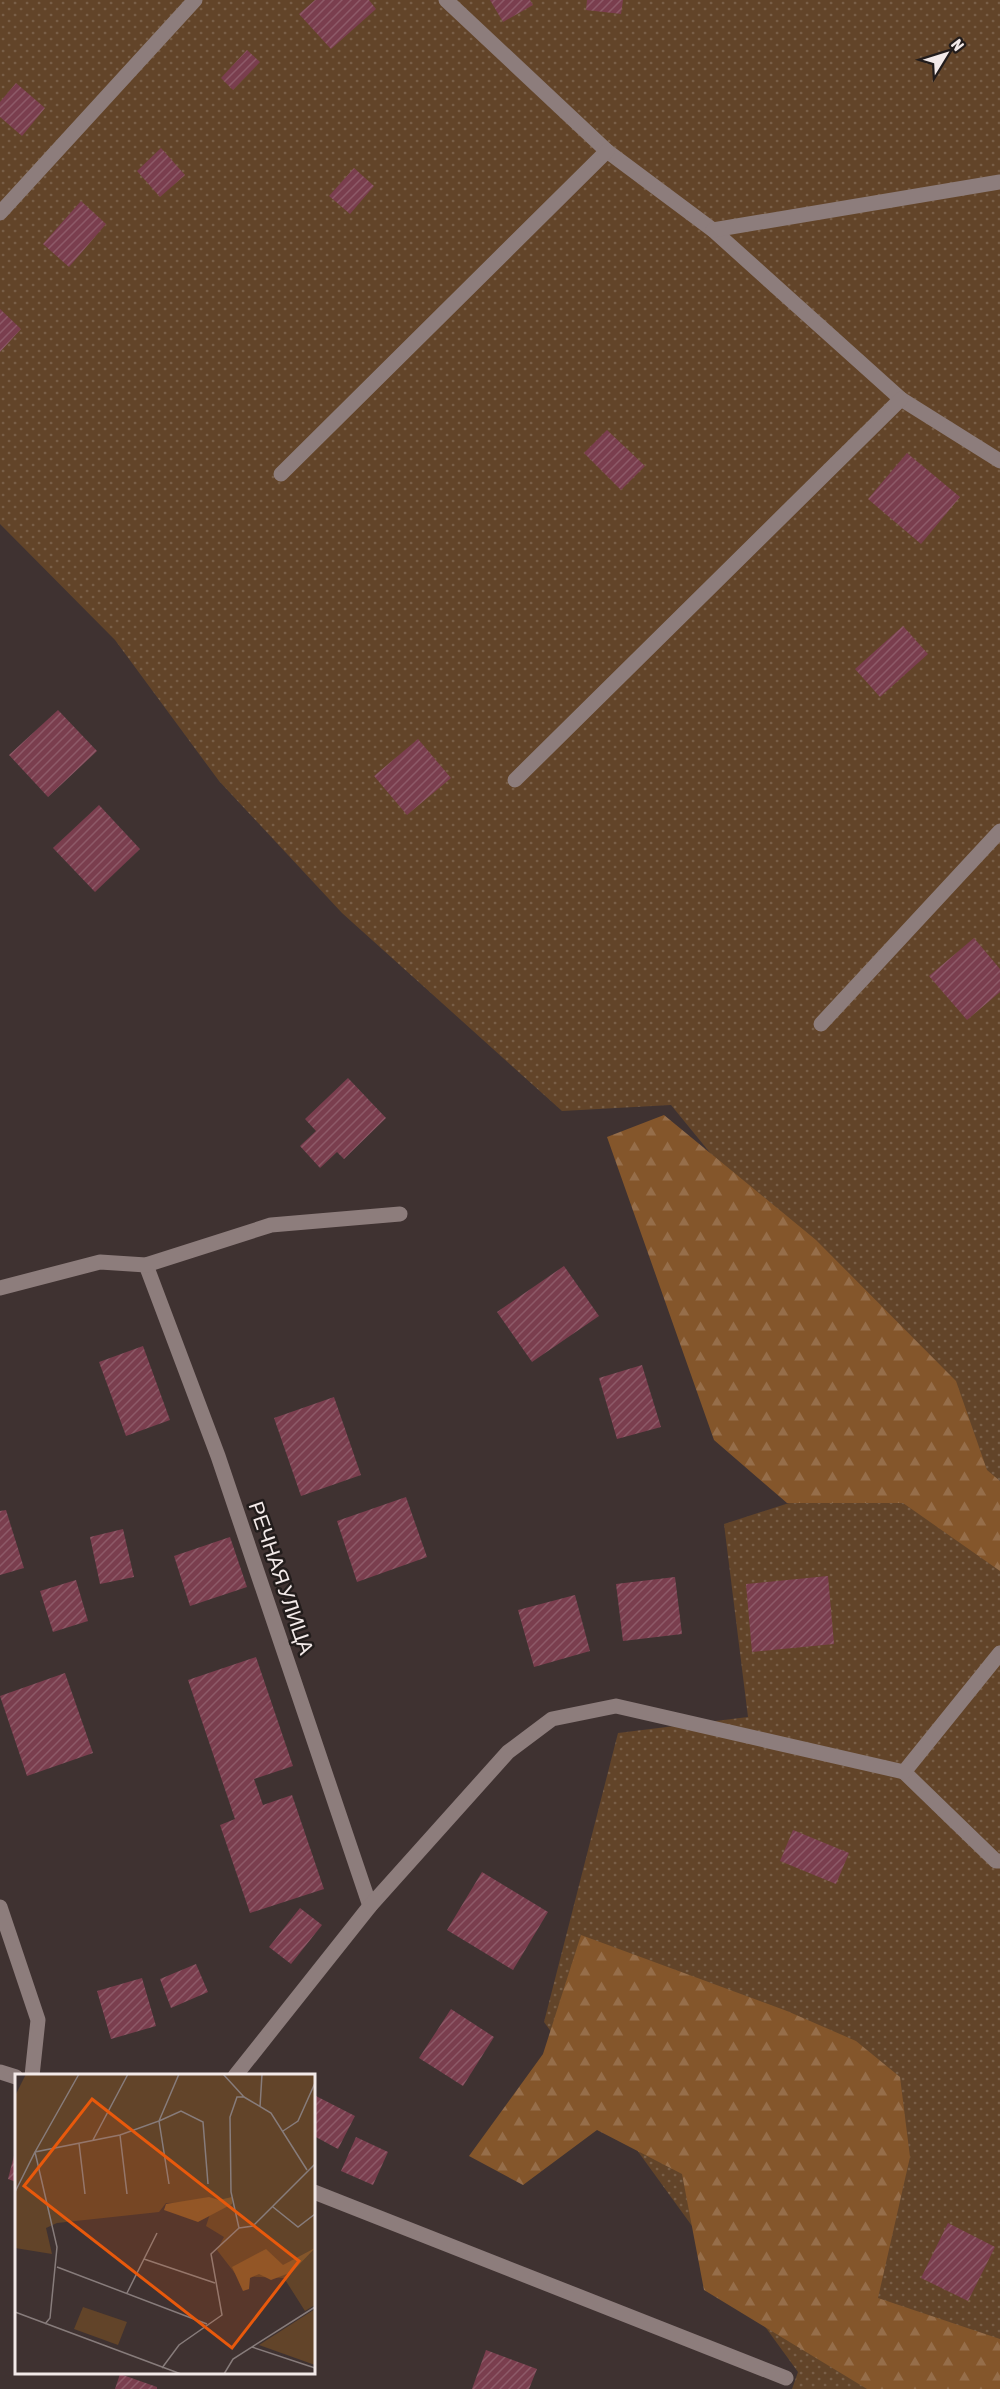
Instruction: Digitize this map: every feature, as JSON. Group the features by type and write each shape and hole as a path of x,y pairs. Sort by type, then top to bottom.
{"street":[{"path":"0,213 195,0"},
{"path":"446,0 607,151 713,230 901,399 1000,461"},
{"path":"281,474 607,151"},
{"path":"713,230 1000,182"},
{"path":"515,780 901,399"},
{"path":"820,1024 1000,831"},
{"path":"0,1288 100,1262 146,1265 271,1225 400,1214"},
{"name":"РЕЧНАЯ УЛИЦА","path":"146,1265 218,1456 369,1906"},
{"path":"904,1772 1000,1653"},
{"path":"236,2074 369,1906 508,1752 552,1719 616,1706 904,1772 996,1861 1000,1861"},
{"path":"0,1907 38,2020 32,2074"},
{"path":"0,2072 15,2077"},
{"path":"315,2192 786,2378"}],"shaded area":[{"path":"0,0 1000,0 1000,2389 792,2389 798,2372 544,2022 618,1733 748,1717 724,1524 953,1450 671,1105 562,1111 342,913 219,781 115,640 0,524"}],"green space":[{"path":"664,1115 816,1240 956,1381 987,1470 1000,1481 1000,1571 903,1503 787,1503 714,1440 607,1137"},
{"path":"581,1935 787,2011 856,2041 900,2077 910,2157 878,2298 1000,2339 1000,2389 867,2389 704,2290 682,2174 597,2130 523,2185 469,2156 543,2054"}],"building":[{"path":"315,0 369,0 376,9 331,49 299,14"},
{"path":"490,0 530,0 533,5 503,22"},
{"path":"587,0 623,0 621,14 586,10"},
{"path":"247,50 260,62 233,90 221,78"},
{"path":"16,83 45,108 22,136 0,117 0,102"},
{"path":"161,148 185,175 160,197 137,171"},
{"path":"354,168 374,186 350,214 329,196"},
{"path":"81,201 106,224 69,267 43,244"},
{"path":"0,309 21,329 0,352"},
{"path":"607,430 645,466 621,490 584,453"},
{"path":"907,453 960,497 921,544 868,499"},
{"path":"903,626 928,654 880,697 855,669"},
{"path":"58,710 97,751 48,797 9,755"},
{"path":"418,739 451,778 407,815 374,776"},
{"path":"99,805 140,849 95,892 53,848"},
{"path":"974,938 1000,969 1000,992 967,1020 929,976"},
{"path":"348,1078 386,1118 344,1159 337,1152 320,1168 300,1146 316,1131 305,1119"},
{"path":"564,1266 599,1316 532,1362 497,1312"},
{"path":"143,1346 170,1420 126,1436 99,1362"},
{"path":"642,1365 661,1427 617,1439 599,1378"},
{"path":"334,1397 361,1475 301,1496 274,1418"},
{"path":"406,1497 427,1557 357,1582 337,1521"},
{"path":"6,1510 24,1568 0,1575 0,1511"},
{"path":"123,1529 134,1577 100,1584 90,1537"},
{"path":"230,1537 247,1587 190,1606 174,1556"},
{"path":"828,1576 834,1644 752,1652 746,1584"},
{"path":"675,1577 682,1634 623,1641 616,1584"},
{"path":"76,1580 88,1621 53,1632 40,1591"},
{"path":"575,1595 590,1651 534,1667 518,1610"},
{"path":"256,1657 293,1766 254,1779 263,1805 292,1795 324,1889 250,1913 220,1825 235,1819 188,1680"},
{"path":"65,1673 93,1753 27,1776 0,1696"},
{"path":"793,1830 849,1853 836,1884 780,1861"},
{"path":"482,1872 548,1912 513,1970 447,1930"},
{"path":"300,1908 322,1925 291,1964 269,1947"},
{"path":"196,1964 208,1992 171,2008 160,1979"},
{"path":"142,1978 156,2026 111,2039 97,1991"},
{"path":"451,2009 494,2037 463,2086 419,2058"},
{"path":"315,2096 355,2116 338,2149 315,2137"},
{"path":"356,2137 388,2152 373,2185 341,2171"},
{"path":"15,2152 15,2182 8,2179"},
{"path":"948,2223 995,2247 968,2301 921,2278"},
{"path":"486,2350 537,2369 529,2389 472,2389"},
{"path":"120,2374 157,2387 157,2389 115,2389"}]}
